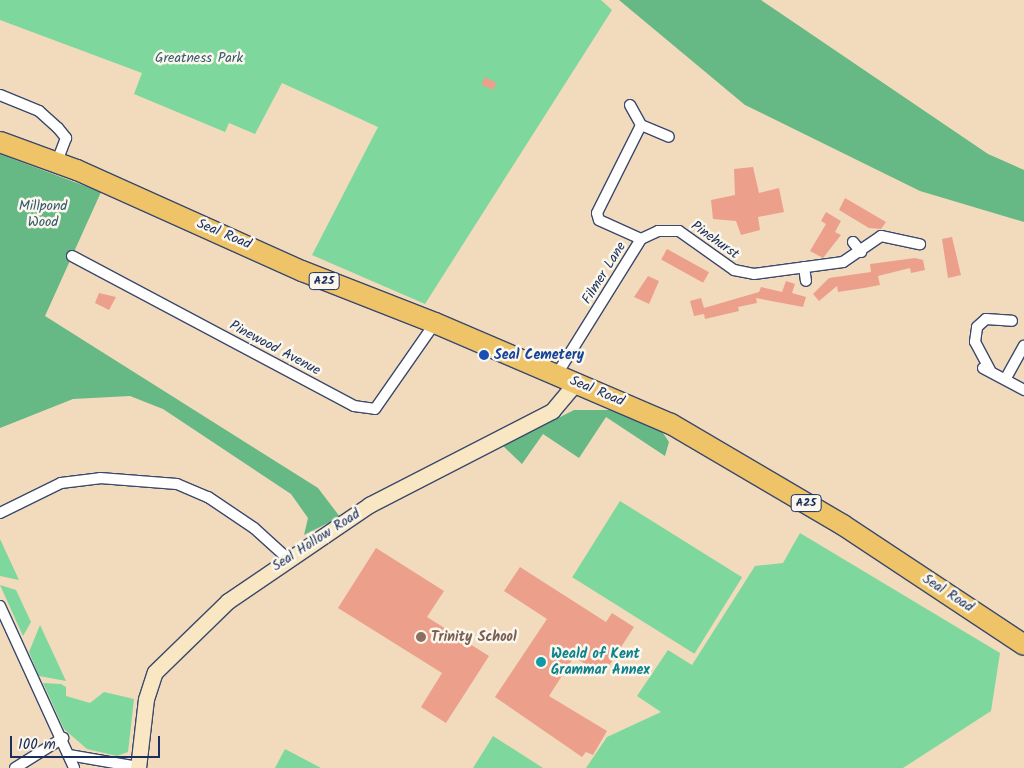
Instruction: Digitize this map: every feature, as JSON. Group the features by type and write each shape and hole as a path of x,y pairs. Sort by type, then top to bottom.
{"highway":[{"name":"Seal Road","path":"0,142 57,161 357,295 435,322 671,424 810,504 1024,645"}],"main road":[{"name":"Seal Hollow Road","path":"138,768 148,688 161,664 228,600 286,558 368,505 552,411 576,382"}],"street":[{"path":"0,94 39,112 58,128 66,138 57,161"},
{"path":"630,105 641,125 669,137"},
{"name":"Filmer Lane","path":"556,374 641,239 599,220 597,213 641,125"},
{"name":"Pinehurst","path":"641,239 658,231 679,231 734,270 754,274 843,262 861,252 882,236 920,244"},
{"path":"853,242 861,252"},
{"name":"Pinewood Avenue","path":"72,256 354,406 376,409 435,322"},
{"path":"804,267 806,281"},
{"path":"1012,321 986,319 977,327 975,342 985,369 1006,378 1024,390"},
{"path":"1006,378 1024,346"},
{"path":"0,513 60,483 100,478 177,484 216,502 286,558"},
{"path":"0,606 22,648 63,738 74,768"},
{"path":"14,768 63,738"},
{"path":"70,755 138,768"}],"green space":[{"name":"Greatness Park","path":"0,0 601,0 612,10 425,304 312,255 378,127 282,83 255,134 229,123 225,132 134,94 142,73 0,20"},
{"path":"619,0 761,0 988,154 1024,170 1024,222 920,191 745,105"},
{"name":"Millpond Wood","path":"0,154 101,192 45,316 318,488 340,517 304,535 308,518 291,494 163,409 130,396 73,399 0,428"},
{"path":"574,410 611,410 643,421 661,430 669,442 665,456 606,417 579,458 543,434 522,464 503,446"},
{"path":"620,501 742,577 694,654 572,577"},
{"path":"800,533 1000,653 991,711 903,768 586,768 607,737 661,712 637,696 668,650 692,665 755,566 783,563"},
{"path":"0,539 19,580 0,576"},
{"path":"0,585 16,590 31,622 23,636"},
{"path":"40,625 66,681 39,676 29,652"},
{"path":"43,683 61,684 66,687 66,696 90,703 104,692 134,699 128,752 117,756 87,749 64,729"},
{"path":"493,736 543,768 473,768"},
{"path":"285,749 321,768 275,768"}],"building":[{"path":"485,77 497,83 493,90 481,84"},
{"path":"753,167 759,193 779,188 784,212 758,217 760,230 741,235 736,221 713,219 711,200 735,195 734,169"},
{"path":"845,198 886,222 881,229 869,228 839,210"},
{"path":"826,212 841,221 835,232 841,235 823,258 810,251 826,224 821,221"},
{"path":"952,237 961,275 948,278 942,239"},
{"path":"667,249 709,272 703,283 661,259"},
{"path":"915,258 923,260 925,270 911,273 910,268 878,276 880,285 864,288 838,292 837,286 819,301 813,294 829,278 871,272 870,264"},
{"path":"648,276 659,281 649,304 634,297"},
{"path":"786,281 795,284 792,293 806,297 803,307 756,298 757,303 738,307 739,311 705,319 704,314 694,316 690,301 701,298 704,308 759,292 761,287 782,292"},
{"path":"99,293 116,297 109,310 95,303"},
{"name":"Trinity School","path":"376,548 444,591 427,617 489,656 446,723 421,707 442,673 338,608"},
{"name":"Weald of Kent Grammar Annex","path":"520,567 606,622 612,613 634,627 603,675 574,657 549,696 607,731 593,755 586,752 582,757 495,697 547,619 504,591"}],"place":[{"name":"Seal Cemetery","path":"484,355"},
{"name":"Trinity School","path":"421,637"},
{"name":"Weald of Kent Grammar Annex","path":"541,662"}]}
